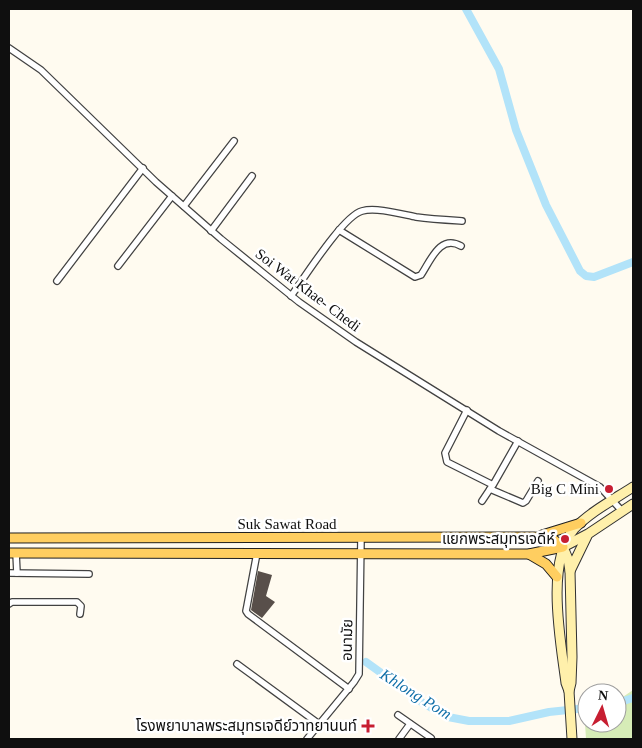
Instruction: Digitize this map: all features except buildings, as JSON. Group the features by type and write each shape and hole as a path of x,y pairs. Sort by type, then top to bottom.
{"main road":[{"path":"569,686 560,630 557,577 563,547 568,537 580,523 633,487"},
{"name":"Suk Sawat Road","path":"12,553 529,554 563,547 588,534 633,504"},
{"path":"534,537 580,523"},
{"path":"570,571 588,534"},
{"name":"Suk Sawat Road","path":"9,538 534,537 554,540 563,547"},
{"path":"563,547 570,571 572,629 569,703 572,739"},
{"path":"529,554 546,564 557,577"},
{"path":"560,630 572,629"}],"street":[{"name":"Soi Wat Khae- Chedi","path":"9,48 41,70 172,196 211,231 291,296 356,342 518,441 600,487 622,510"},
{"path":"184,206 234,141"},
{"path":"57,281 143,168"},
{"path":"211,231 252,176"},
{"path":"118,266 172,196"},
{"path":"291,296 339,230 354,214 364,210 462,221"},
{"path":"339,230 415,277 421,275 438,249 444,244 454,242 461,246"},
{"path":"467,410 445,453 447,462 523,503 538,481"},
{"path":"482,501 518,441"},
{"name":"อนามัย","path":"308,739 349,689 360,668 360,537"},
{"path":"12,553 17,573"},
{"path":"257,553 246,611 248,614 349,689"},
{"path":"9,573 89,574"},
{"path":"9,604 12,602 77,602 81,606 80,614"},
{"path":"237,664 319,724"},
{"path":"398,715 431,738"},
{"path":"399,739 410,724"}],"green space":[{"path":"633,690 633,739 586,739 586,733 627,733 627,694"}],"waterway":[{"path":"466,9 499,69 516,130 546,205 580,271 586,276 594,277 633,262"},
{"name":"Khlong Pom","path":"366,662 423,703 448,717 469,721 509,721 549,712 577,709"},
{"name":"Khlong Pom","path":"627,700 633,698"}],"place":[{"name":"Big C Mini","path":"609,489"},
{"name":"แยกพระสมุทรเจดีห์","path":"565,539"},
{"name":"โรงพยาบาลพระสมุทรเจดีย์วาทยานนท์","path":"368,726"}]}
